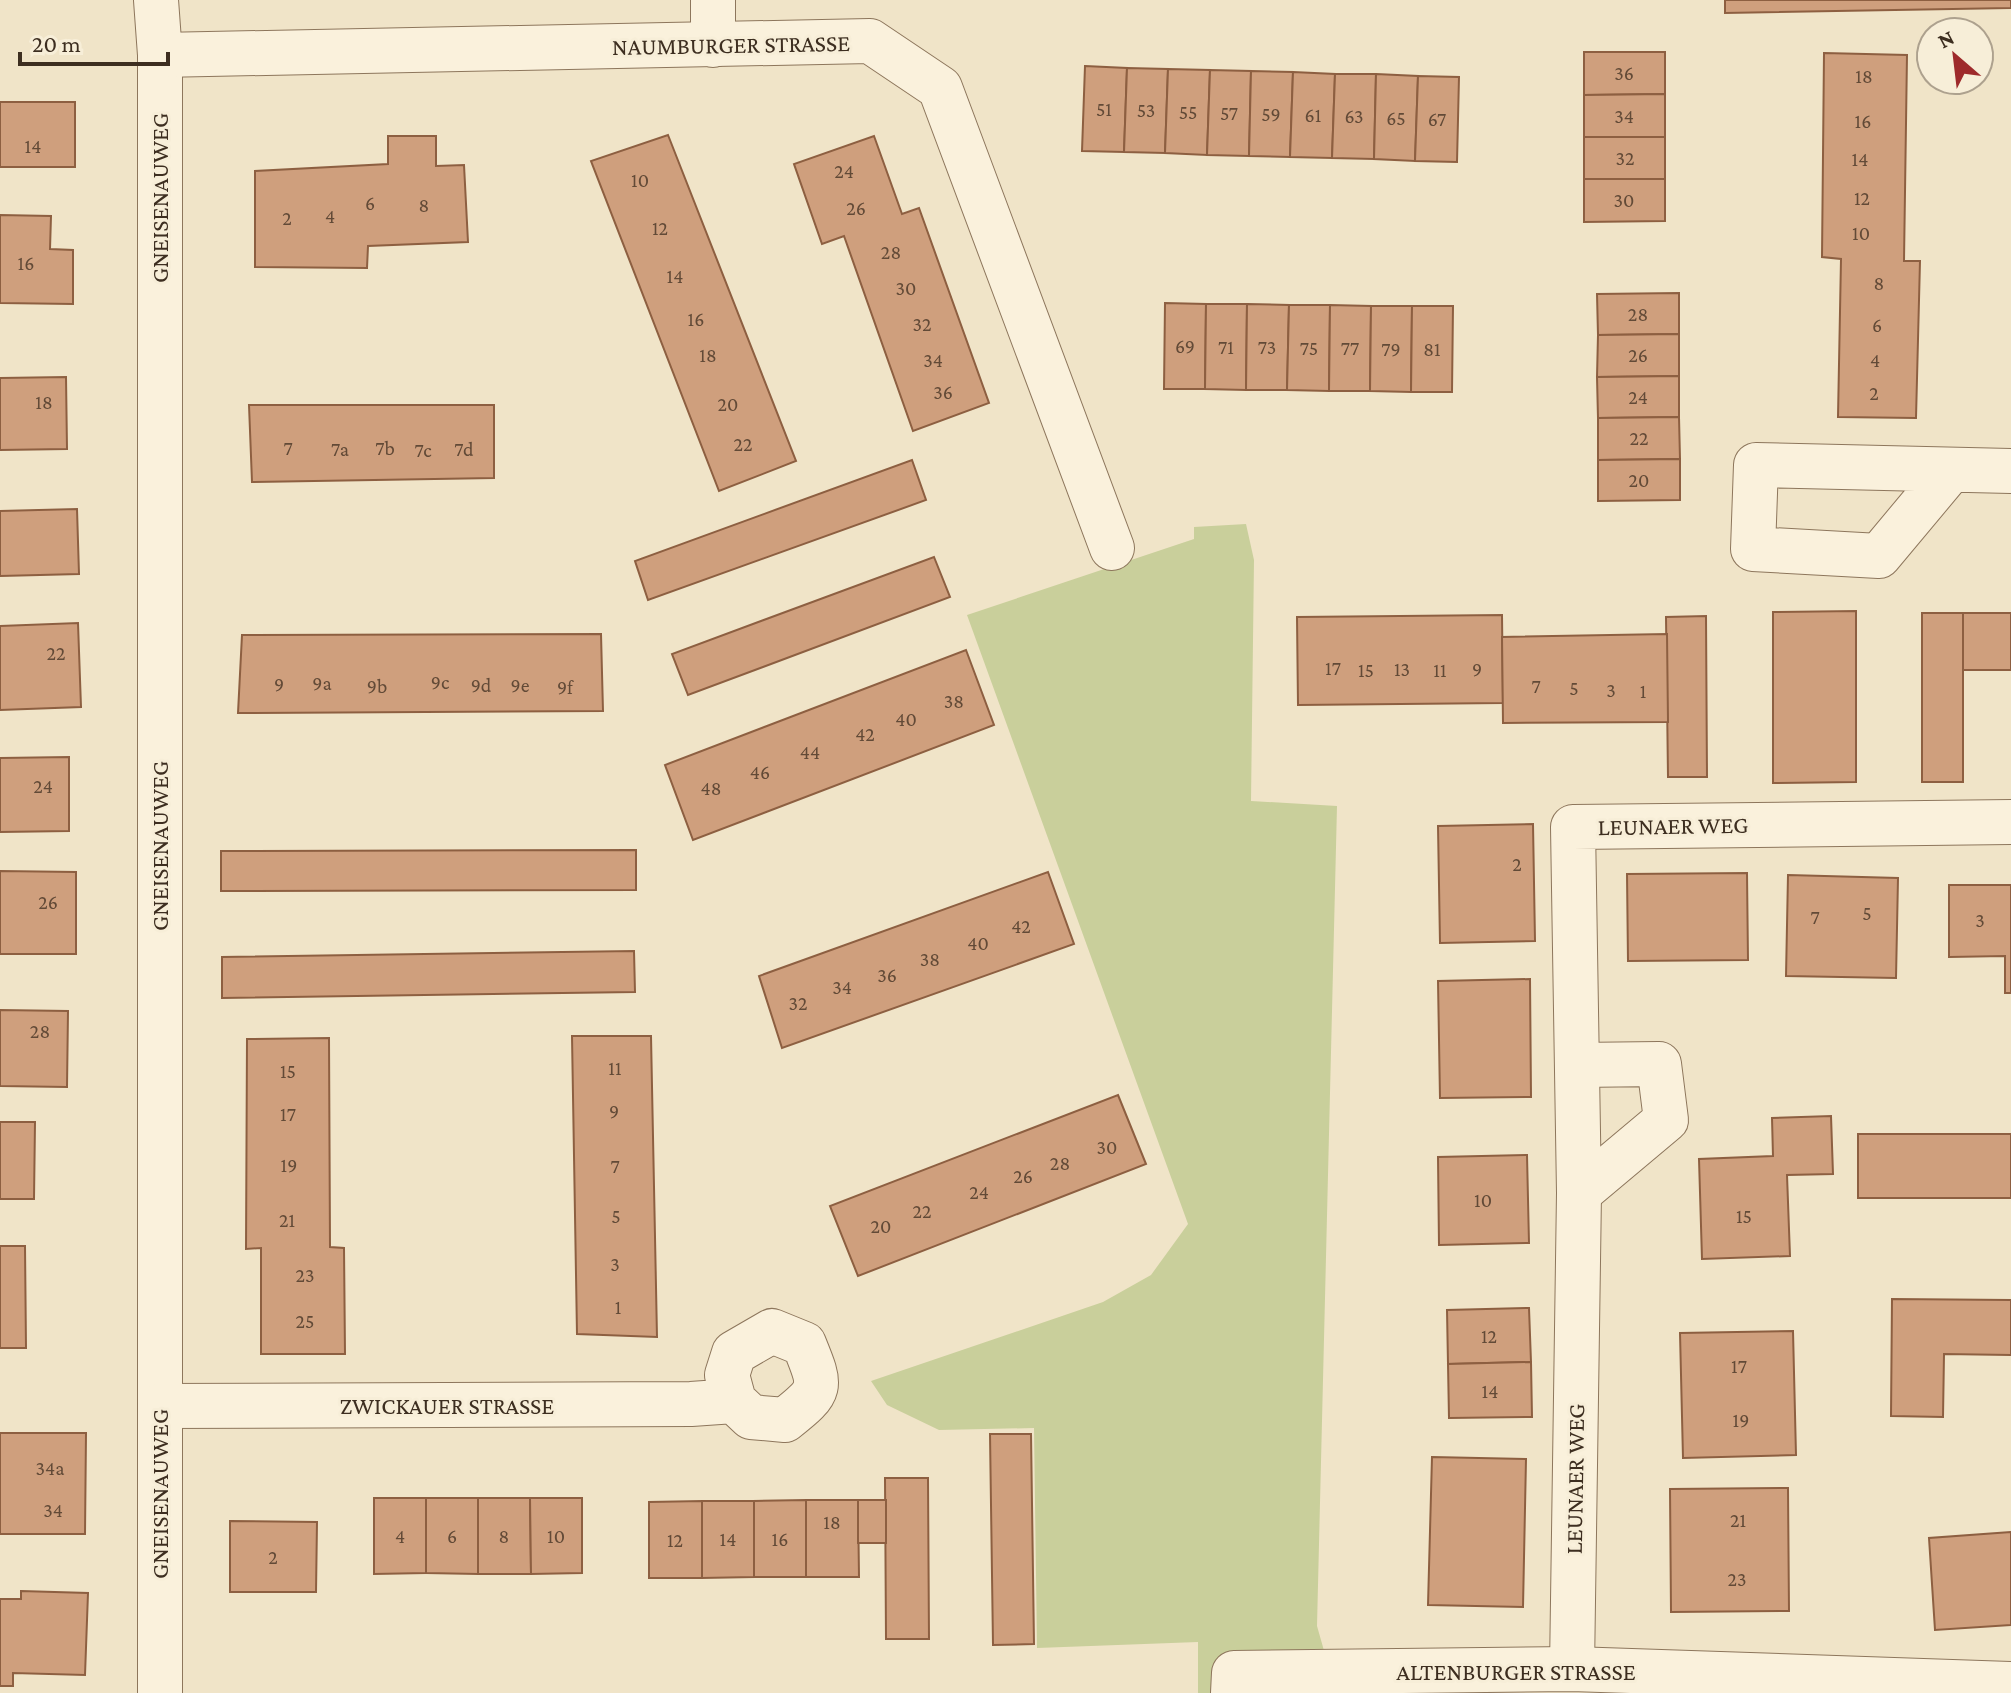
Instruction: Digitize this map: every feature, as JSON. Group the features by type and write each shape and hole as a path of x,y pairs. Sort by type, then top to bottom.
{"street":[{"name":"GNEISENAUWEG","path":"156,0 160,55 160,1693"},
{"path":"713,0 713,45"},
{"name":"NAUMBURGER STRASSE","path":"160,55 870,41 940,88 1112,548"},
{"path":"1950,471 2011,471"},
{"name":"LEUNAER WEG","path":"1572,1669 1579,1193 1573,827 2011,822"},
{"path":"1577,1065 1659,1064 1666,1120 1579,1193"},
{"name":"ZWICKAUER STRASSE","path":"160,1406 691,1404 734,1401"},
{"name":"ALTENBURGER STRASSE","path":"1233,1693 1234,1673 1572,1669 2011,1684"}],"green space":[{"path":"1246,524 1254,560 1251,801 1337,806 1317,1626 1336,1693 1198,1693 1198,1642 1037,1648 1034,1428 939,1430 887,1405 871,1381 1103,1302 1151,1275 1188,1224 967,615 1194,539 1194,527"}],"building":[{"path":"1725,0 2011,0 2011,8 1725,13"},
{"path":"1584,52 1665,52 1665,94 1584,95"},
{"path":"1824,53 1907,55 1904,261 1920,261 1916,418 1838,417 1841,259 1822,257"},
{"path":"1085,66 1127,68 1124,152 1082,151"},
{"path":"1127,68 1168,69 1165,153 1124,152"},
{"path":"1168,69 1210,70 1207,155 1165,153"},
{"path":"1210,70 1251,71 1249,156 1207,155"},
{"path":"1251,71 1293,72 1290,157 1249,156"},
{"path":"1293,72 1335,74 1332,158 1290,157"},
{"path":"1335,74 1376,74 1374,159 1332,158"},
{"path":"1376,74 1418,76 1415,161 1374,159"},
{"path":"1418,76 1459,77 1457,162 1415,161"},
{"path":"1665,94 1665,137 1584,137 1584,95"},
{"path":"0,102 75,102 75,167 0,167"},
{"path":"668,135 796,461 719,491 591,161"},
{"path":"388,136 436,136 436,166 464,165 468,242 368,246 367,268 255,267 255,171 388,164"},
{"path":"874,136 902,214 919,208 989,403 913,431 844,236 822,244 794,164"},
{"path":"1584,137 1665,137 1665,179 1584,179"},
{"path":"1584,179 1665,179 1665,221 1584,222"},
{"path":"0,215 51,216 50,249 73,250 73,304 0,303"},
{"path":"1679,293 1679,334 1598,335 1597,294"},
{"path":"1165,303 1206,304 1205,389 1164,389"},
{"path":"1206,304 1247,304 1246,390 1205,389"},
{"path":"1247,304 1289,305 1287,390 1246,390"},
{"path":"1289,305 1330,305 1329,391 1287,390"},
{"path":"1330,305 1371,306 1370,391 1329,391"},
{"path":"1371,306 1412,306 1411,392 1370,391"},
{"path":"1412,306 1453,306 1452,392 1411,392"},
{"path":"1679,334 1679,376 1597,377 1598,335"},
{"path":"1679,376 1679,417 1598,418 1597,377"},
{"path":"66,377 67,449 0,450 0,378"},
{"path":"249,405 494,405 494,478 252,482"},
{"path":"1679,417 1680,459 1598,460 1598,418"},
{"path":"1680,459 1680,500 1598,501 1598,460"},
{"path":"912,460 926,500 648,600 635,561"},
{"path":"77,509 79,574 0,576 0,511"},
{"path":"934,557 950,597 688,695 672,654"},
{"path":"1856,611 1856,782 1773,783 1773,612"},
{"path":"1922,613 1963,613 1963,782 1922,782"},
{"path":"1963,613 2011,613 2011,670 1963,670"},
{"path":"1502,615 1503,703 1298,705 1297,617"},
{"path":"1706,616 1707,777 1668,777 1666,617"},
{"path":"78,623 81,707 0,710 0,626"},
{"path":"601,634 603,711 238,713 242,635"},
{"path":"1667,634 1668,722 1503,723 1502,637"},
{"path":"966,650 994,725 693,840 665,765"},
{"path":"69,757 69,831 0,832 0,758"},
{"path":"1533,824 1535,941 1440,943 1438,826"},
{"path":"636,850 636,890 221,891 221,851"},
{"path":"0,871 76,872 76,954 0,954"},
{"path":"1048,872 1074,944 782,1048 759,976"},
{"path":"1747,873 1748,960 1628,961 1627,874"},
{"path":"1788,875 1898,878 1896,978 1786,976"},
{"path":"1949,885 2011,885 2011,993 2005,993 2005,956 1949,957"},
{"path":"634,951 635,992 222,998 222,957"},
{"path":"1530,979 1531,1097 1440,1098 1438,981"},
{"path":"0,1010 68,1011 67,1087 0,1086"},
{"path":"572,1036 651,1036 657,1337 577,1334"},
{"path":"329,1038 330,1247 344,1248 345,1354 261,1354 261,1248 246,1249 247,1039"},
{"path":"1118,1095 1146,1164 858,1276 830,1206"},
{"path":"1831,1116 1833,1174 1787,1175 1790,1256 1702,1259 1699,1159 1773,1156 1772,1118"},
{"path":"0,1122 35,1122 34,1199 0,1199"},
{"path":"1858,1134 2011,1134 2011,1198 1858,1198"},
{"path":"1527,1155 1529,1243 1439,1245 1438,1157"},
{"path":"0,1246 25,1246 26,1348 0,1348"},
{"path":"1892,1299 2011,1300 2011,1355 1944,1354 1943,1417 1891,1416"},
{"path":"1529,1308 1531,1362 1448,1364 1447,1310"},
{"path":"1793,1331 1796,1455 1683,1458 1680,1333"},
{"path":"1531,1362 1532,1417 1449,1418 1448,1364"},
{"path":"0,1433 86,1433 85,1534 0,1534"},
{"path":"990,1434 1031,1434 1034,1644 993,1645"},
{"path":"1432,1457 1526,1459 1523,1607 1428,1605"},
{"path":"885,1478 928,1478 929,1639 886,1639"},
{"path":"1788,1488 1789,1611 1671,1612 1670,1489"},
{"path":"374,1498 426,1498 426,1573 374,1574"},
{"path":"426,1498 478,1498 478,1574 426,1573"},
{"path":"478,1498 530,1498 531,1574 478,1574"},
{"path":"530,1498 582,1498 582,1573 531,1574"},
{"path":"806,1500 806,1577 754,1577 754,1501"},
{"path":"806,1500 858,1500 859,1577 806,1577"},
{"path":"858,1500 886,1500 886,1543 858,1543"},
{"path":"702,1501 754,1501 754,1577 702,1578"},
{"path":"702,1501 702,1578 649,1578 649,1502"},
{"path":"230,1521 317,1522 316,1592 230,1592"},
{"path":"2011,1532 2011,1625 1935,1630 1929,1538"},
{"path":"21,1591 88,1593 85,1675 13,1673 13,1686 0,1686 0,1599 21,1599"}]}
